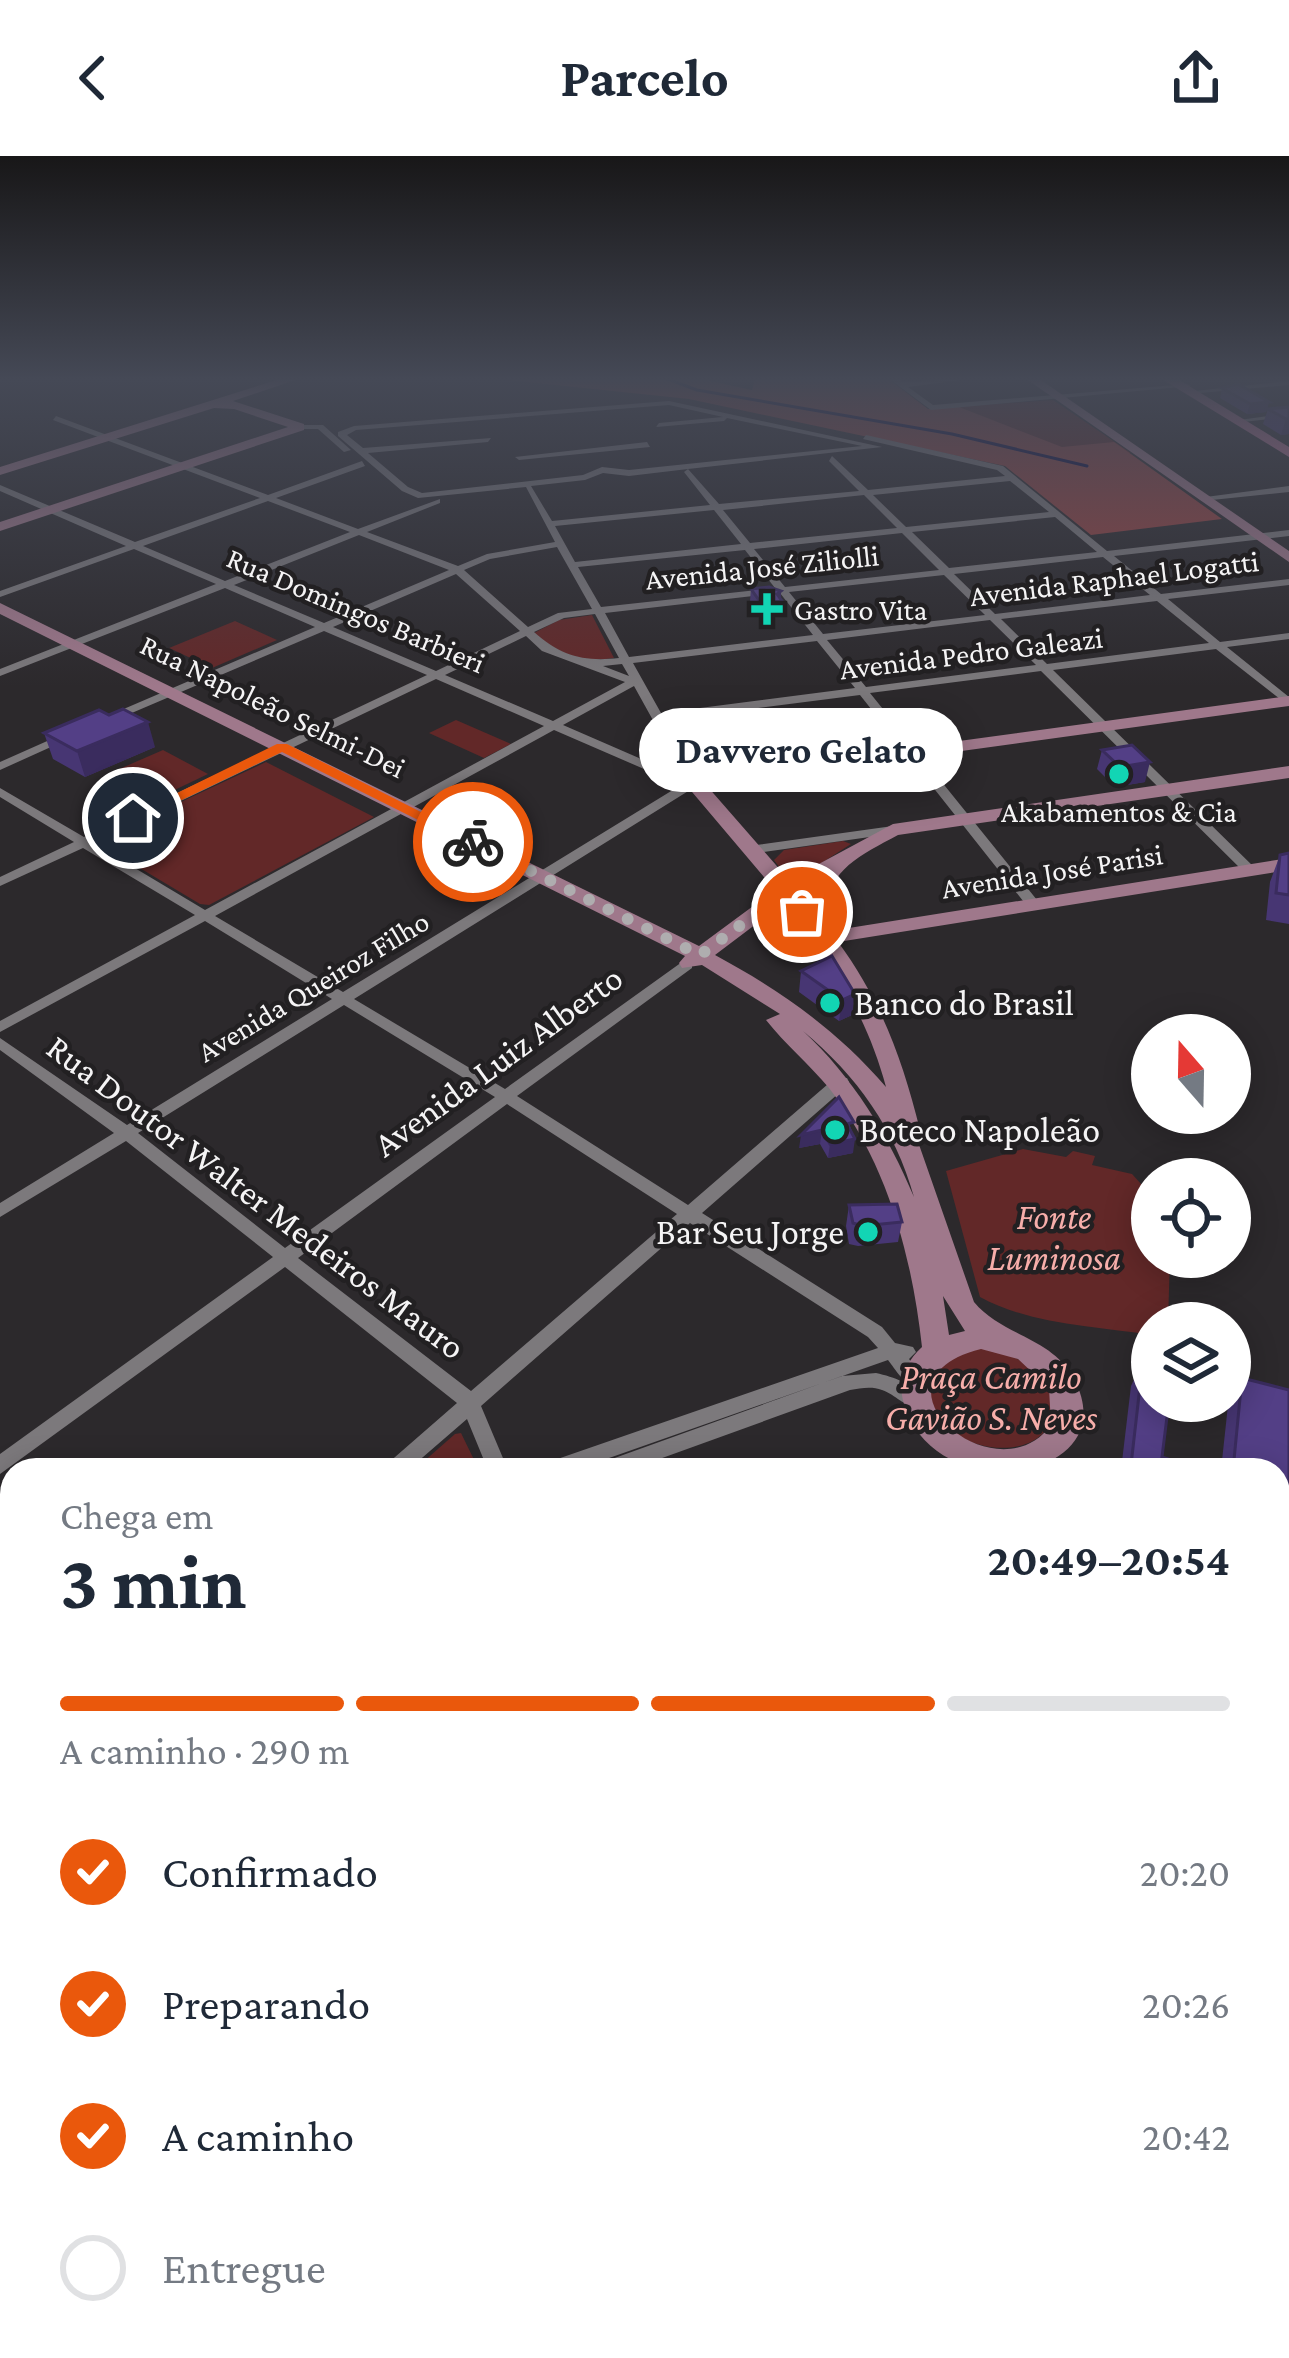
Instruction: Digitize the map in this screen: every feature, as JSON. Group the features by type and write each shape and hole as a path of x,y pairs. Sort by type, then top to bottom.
{"main road":[{"path":"0,527 140,481"},
{"path":"1177,481 1289,558"},
{"name":"Rua Napoleão Selmi-Dei","path":"0,608 66,647 536,882 693,960 759,986 822,1034 891,1114 915,1158 960,1303 975,1323 1006,1342"},
{"name":"Rua Napoleão Selmi-Dei","path":"0,621 66,647"},
{"name":"Avenida Queiroz Filho","path":"692,783 1288,701"},
{"name":"Avenida Luiz Alberto","path":"693,960 854,846 893,830 1289,776"},
{"path":"692,783 822,934 873,1016 892,1067 915,1158"},
{"name":"Avenida Luiz Alberto","path":"822,934 814,901 827,873 846,857 893,839 965,823"},
{"name":"Avenida José Parisi","path":"822,934 1289,864"},
{"name":"Rua Napoleão Selmi-Dei","path":"693,960 759,1006 841,1082 881,1146 920,1258 924,1371"},
{"path":"945,1458 924,1371 962,1340 1006,1342 1045,1362 1068,1398 1069,1418 1062,1436 1032,1458"},
{"path":"937,1437 976,1458"}],"street":[{"path":"225,481 457,569 546,649 634,684"},
{"path":"0,594 308,481"},
{"path":"386,481 415,509"},
{"path":"394,481 421,496 553,481"},
{"path":"0,673 415,509 457,496 568,481"},
{"path":"695,481 1032,903"},
{"path":"855,481 1250,870"},
{"path":"550,524 986,481"},
{"path":"1016,481 1288,701"},
{"name":"Rua Domingos Barbieri","path":"0,488 692,783"},
{"path":"529,488 634,684 683,758 692,783"},
{"path":"1202,498 1289,489"},
{"path":"572,566 1056,514"},
{"name":"Avenida José Ziliolli","path":"0,882 562,615 1289,532"},
{"path":"98,724 457,569 488,557 559,544"},
{"name":"Avenida Raphael Logatti","path":"586,665 1289,582"},
{"name":"Avenida Pedro Galeazi","path":"659,717 1289,636"},
{"path":"0,1027 634,684"},
{"path":"0,766 78,732"},
{"path":"671,774 683,758"},
{"name":"Avenida Queiroz Filho","path":"0,1211 692,783"},
{"path":"0,792 505,1096 875,1332 924,1371"},
{"path":"749,850 893,830"},
{"name":"Avenida Luiz Alberto","path":"14,1458 693,960"},
{"name":"Rua Doutor Walter Medeiros Mauro","path":"0,1043 125,1132 469,1401 493,1458"},
{"path":"407,1458 841,1082"},
{"path":"584,1458 895,1350"},
{"path":"638,1458 849,1382 872,1377 893,1384 924,1371"}],"green space":[{"path":"592,615 614,658 571,655 534,633 559,620"},
{"path":"235,621 277,640 212,668 169,648"},
{"path":"456,720 511,744 484,758 429,733"},
{"path":"163,750 208,774 162,796 117,770"},
{"path":"266,762 374,817 209,905 103,846 104,838"},
{"path":"843,841 851,844 798,878 785,875 774,860 784,850"},
{"name":"Fonte Luminosa","path":"1023,1149 1066,1157 1073,1151 1095,1156 1092,1165 1131,1174 1131,1278 1169,1278 1169,1302 1131,1302 1131,1332 1042,1319 980,1297 946,1171"},
{"name":"Praça Camilo Gavião S. Neves","path":"971,1347 1011,1355 1046,1384 1054,1409 1043,1434 1024,1445 977,1444 955,1433 938,1416 930,1394 934,1367"},
{"path":"461,1433 473,1458 428,1458"}],"shaded area":[{"path":"1023,481 1168,481 1222,519 1091,535"}],"building":[{"path":"751,589 781,591 777,594 782,601 761,603"},
{"path":"123,709 148,722 77,751 44,733 99,710 109,715"},
{"path":"1132,745 1150,762 1120,767 1102,750"},
{"path":"1289,853 1289,895 1276,893 1280,855"},
{"path":"784,904 795,909 806,936 765,916"},
{"path":"832,956 855,994 842,1000 801,971"},
{"path":"839,1097 854,1122 847,1124 855,1139 830,1144 822,1130 801,1135"},
{"path":"897,1204 902,1222 862,1226 853,1223 849,1205"},
{"path":"1251,1380 1289,1390 1289,1458 1234,1458 1238,1422 1251,1422"},
{"path":"1136,1422 1166,1422 1165,1458 1132,1458"}],"way so far":[{"path":"473,842 700,955 784,893 802,912"}],"place":[{"name":"Gastro Vita","path":"767,609"},
{"name":"Akabamentos & Cia","path":"1119,774"},
{"name":"Davvero Gelato","path":"802,912"},
{"name":"Banco do Brasil","path":"830,1003"},
{"name":"Boteco Napoleão","path":"835,1130"},
{"name":"Bar Seu Jorge","path":"868,1232"}],"route":[{"path":"133,818 282,747 473,842"}]}
